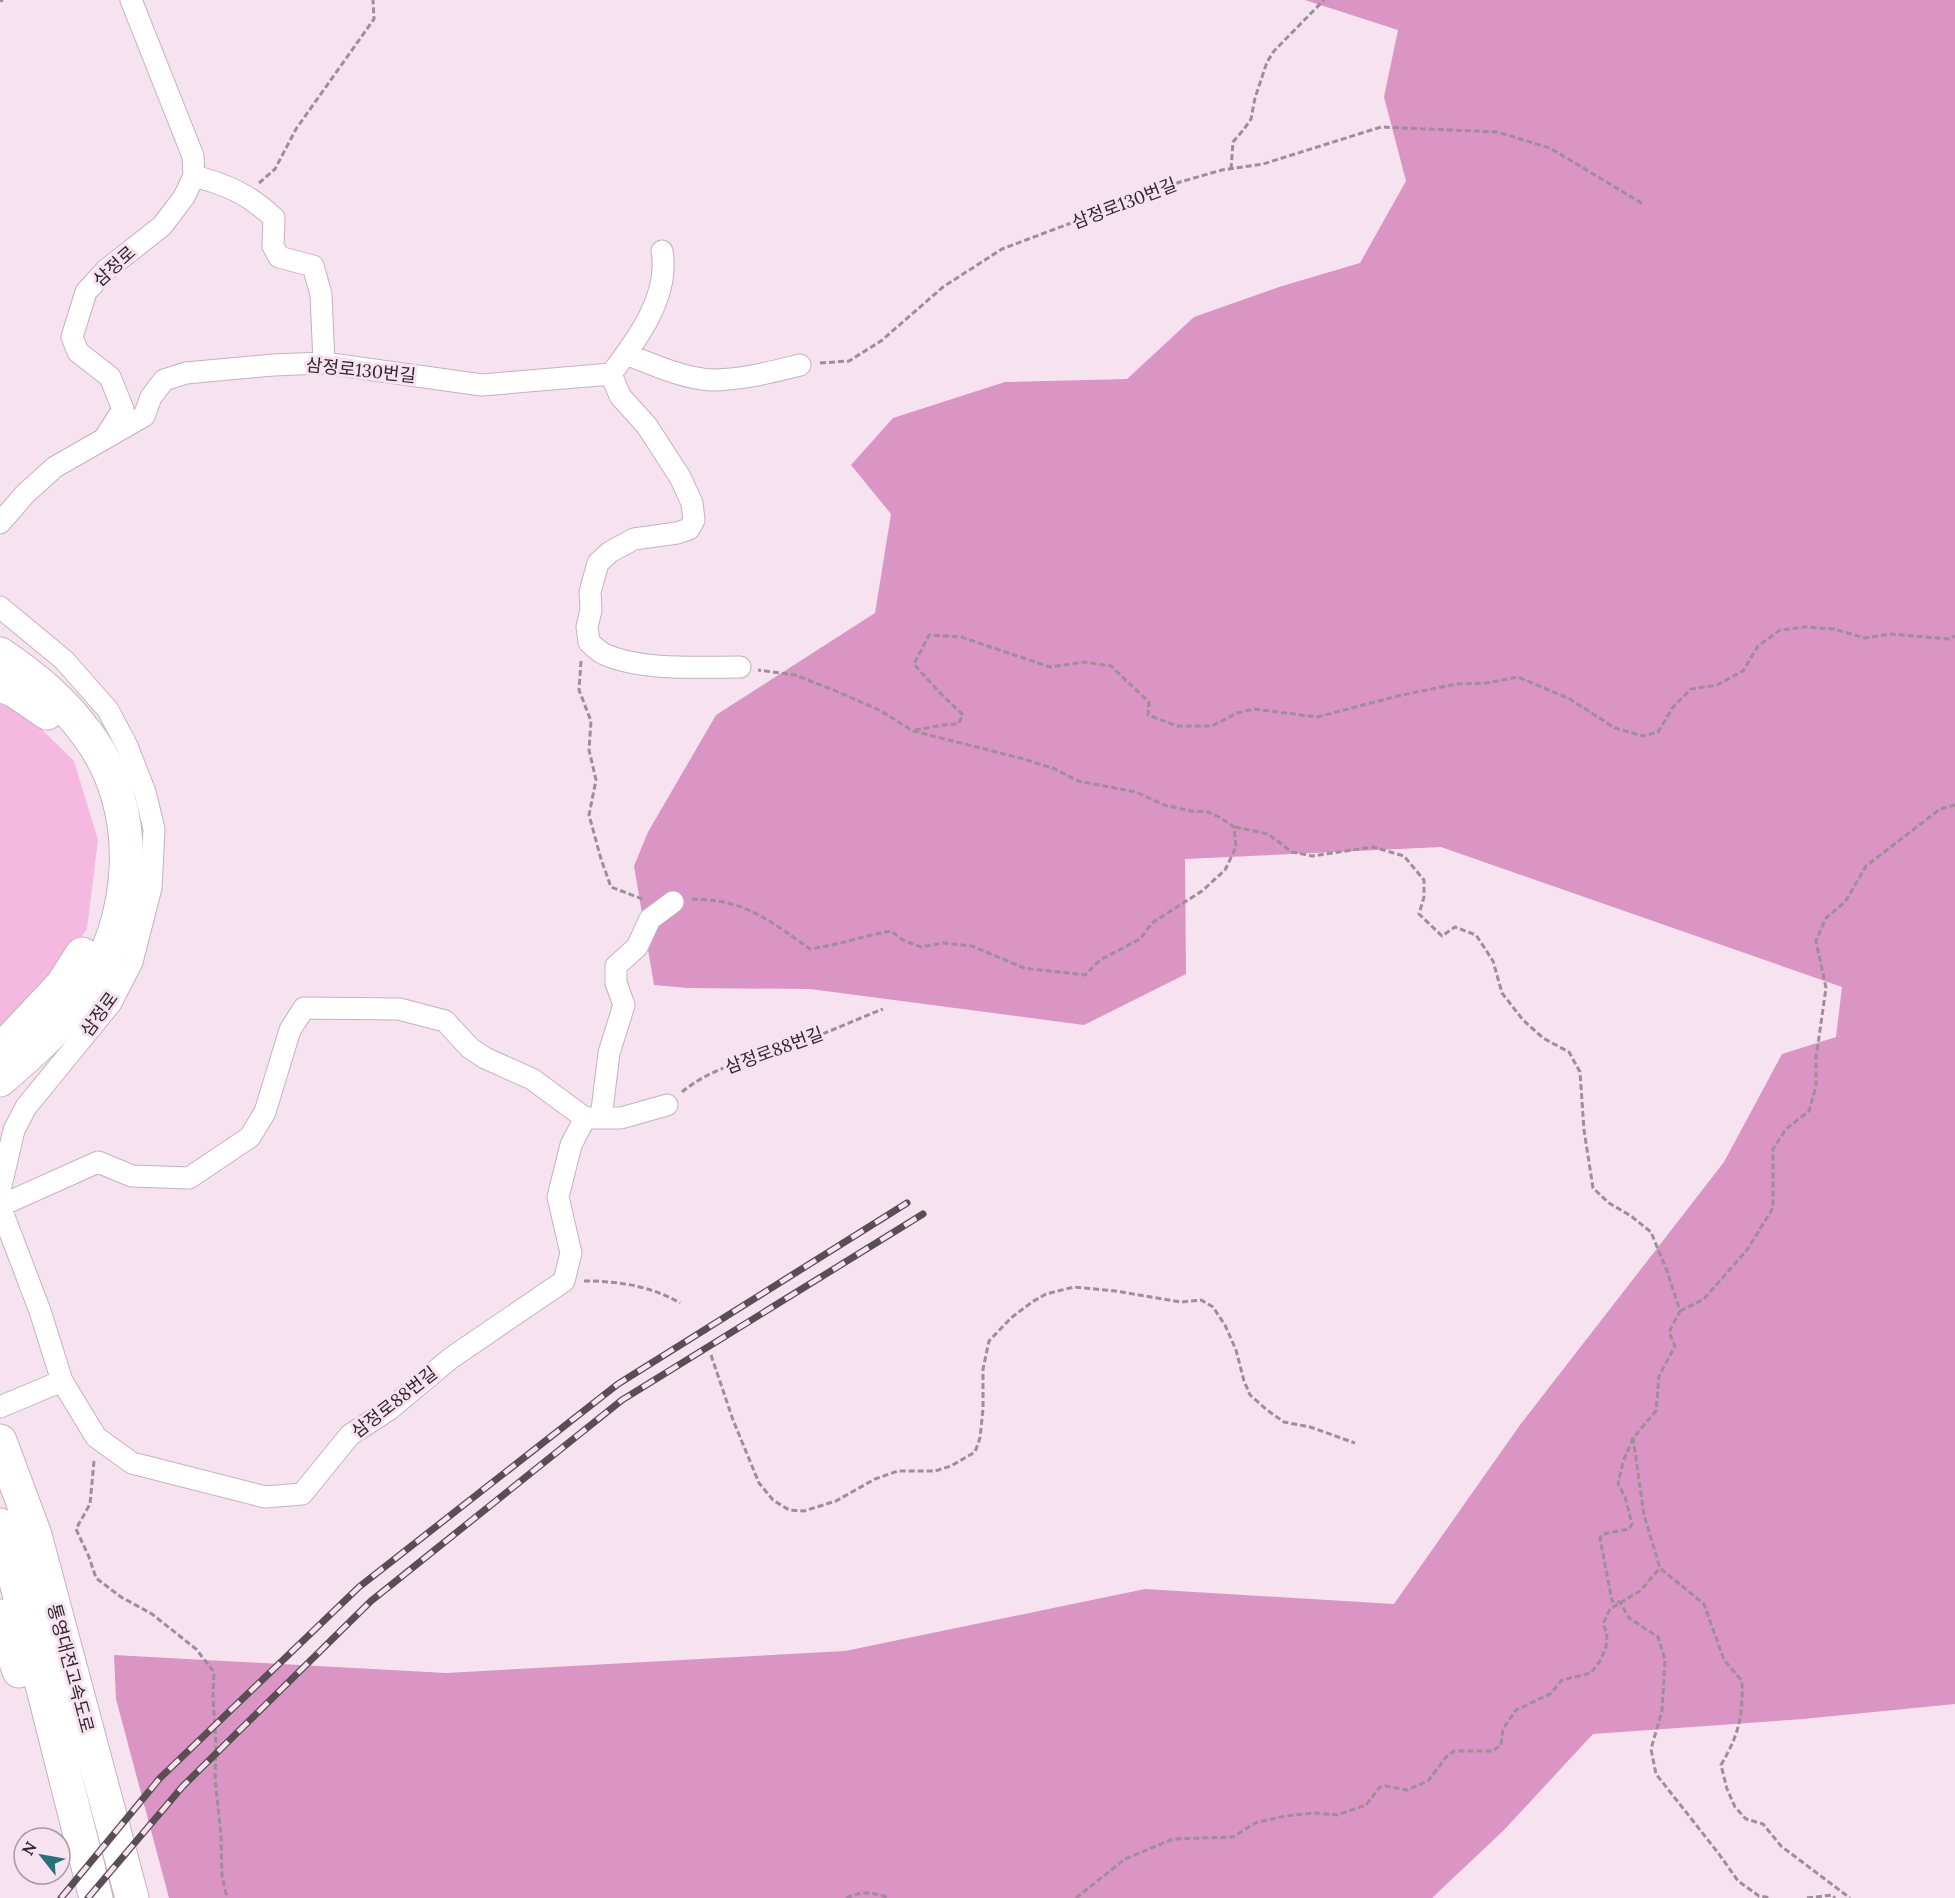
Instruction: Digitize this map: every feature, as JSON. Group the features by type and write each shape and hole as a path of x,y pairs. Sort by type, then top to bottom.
{"highway":[{"path":"0,654 26,671 59,700 89,735 108,769 118,798 125,826 127,855 125,889 117,927 101,965 84,994 55,1031 0,1080"},
{"path":"0,685 15,691 45,710 66,735 92,782 105,826 107,852 107,880 103,901 87,945 62,985 0,1051"},
{"name":"통영대전고속도로","path":"0,1441 35,1535 132,1898"},
{"name":"통영대전고속도로","path":"0,1525 96,1898"},
{"path":"0,1616 96,1898"}],"street":[{"path":"131,0 193,156 194,176 214,181 247,195 274,218 273,246 279,257 313,266 321,294 324,363"},
{"name":"삼정로","path":"0,523 25,494 55,467 104,439 123,409 110,377 78,352 72,337 86,292 105,270 162,226 184,197 194,176"},
{"path":"662,251 664,263 662,283 654,305 626,354 610,374 620,396 647,426 680,477 692,502 694,520 690,529 684,531 634,539 610,552 598,563 590,592 591,610 587,627 589,642 601,653 624,660 660,665 740,668"},
{"path":"626,354 664,370 710,380 753,376 800,365"},
{"name":"삼정로130번길","path":"104,439 144,416 151,397 164,380 186,373 324,363 482,385 610,374"},
{"name":"삼정로","path":"0,607 64,660 108,710 127,746 145,792 154,829 151,888 132,962 111,1004 26,1107 14,1130 0,1190 0,1206 40,1311 62,1381"},
{"path":"564,1281 571,1252 558,1197 571,1146 593,1118 624,1005 616,983 616,966 637,947 650,919 673,902"},
{"path":"0,1206 98,1162 132,1176 189,1178 250,1137 265,1112 290,1030 304,1008 399,1009 445,1021 470,1048 485,1058 532,1079 593,1118 621,1118 667,1105"},
{"name":"삼정로88번길","path":"62,1381 96,1437 132,1463 265,1497 302,1494 350,1435 390,1409 450,1358 564,1281"},
{"path":"0,1407 62,1381"}],"path":[{"path":"247,195 275,169 296,129 374,19 373,0"},
{"path":"1231,169 1233,142 1251,119 1255,98 1267,62 1274,51 1324,0"},
{"name":"삼정로130번길","path":"800,365 849,361 881,341 943,286 1002,249 1180,182 1231,169 1263,164 1381,127 1497,132 1550,148 1643,204"},
{"path":"587,627 584,635 579,690 591,721 589,750 596,780 589,815 601,859 612,887 657,904 691,899 730,903 783,930 810,949 834,946 863,936 891,931 903,940 921,948 944,944 972,946 1024,968 1085,975 1100,960 1140,939 1152,923 1202,891 1225,870 1236,847 1234,827"},
{"path":"913,730 958,724 963,715 914,664 929,634 961,637 1050,667 1084,662 1111,666 1149,702 1148,715 1177,726 1212,726 1237,713 1254,709 1317,717 1456,684 1487,683 1518,677 1570,699 1615,728 1642,735 1658,732 1673,707 1690,689 1717,685 1743,671 1758,646 1780,630 1806,627 1834,629 1865,638 1891,634 1948,639 1955,636"},
{"path":"740,668 795,675 879,710 913,730 1024,759 1055,769 1078,781 1136,792 1164,805 1208,812 1234,827 1268,834 1292,852 1312,856 1373,847 1404,856 1424,880 1424,897 1419,914 1442,936 1455,927 1476,935 1492,961 1502,993 1523,1020 1543,1038 1569,1052 1580,1072 1584,1130 1593,1188 1609,1203 1631,1216 1651,1233 1680,1311"},
{"path":"1771,1898 1759,1896 1738,1881 1656,1774 1651,1749 1662,1711 1665,1660 1658,1638 1629,1618 1620,1602 1612,1600 1600,1538 1603,1534 1629,1529 1632,1524 1625,1497 1618,1484 1623,1462 1633,1438 1656,1412 1659,1376 1675,1346 1669,1332 1680,1311 1704,1299 1747,1250 1773,1208 1773,1149 1786,1129 1809,1111 1816,1086 1816,1059 1826,988 1816,940 1826,918 1845,902 1866,866 1940,809 1955,805"},
{"name":"삼정로88번길","path":"667,1105 690,1085 727,1065 807,1040 883,1009"},
{"path":"564,1281 610,1281 662,1293 680,1303"},
{"path":"711,1355 733,1420 759,1483 773,1500 789,1510 804,1511 836,1502 875,1479 898,1471 935,1471 951,1466 975,1452 980,1438 983,1369 989,1341 1011,1318 1032,1302 1046,1294 1074,1287 1181,1302 1201,1300 1213,1307 1225,1325 1236,1350 1250,1395 1284,1422 1310,1427 1355,1443"},
{"path":"96,1437 90,1504 76,1529 96,1578 121,1597 152,1614 188,1642 214,1672 215,1777 222,1875 227,1898"},
{"path":"1633,1438 1644,1515 1660,1568 1704,1604 1724,1660 1742,1681 1743,1710 1733,1744 1721,1765 1727,1789 1735,1807 1746,1820 1763,1824 1781,1845 1850,1898"},
{"path":"1076,1898 1125,1859 1173,1839 1233,1837 1254,1823 1285,1816 1315,1813 1337,1815 1366,1805 1380,1787 1407,1790 1428,1781 1447,1756 1454,1751 1493,1751 1501,1745 1503,1729 1516,1710 1550,1694 1563,1680 1591,1672 1600,1661 1606,1647 1607,1633 1603,1624 1610,1609 1640,1591 1660,1568"},
{"path":"846,1898 859,1892 889,1898"},
{"path":"1807,1898 1832,1895 1835,1898"}],"shaded area":[{"path":"1305,0 1955,0 1955,1704 1803,1719 1593,1734 1504,1830 1432,1898 169,1898 116,1699 114,1655 446,1673 845,1651 1145,1589 1394,1604 1520,1425 1724,1162 1782,1054 1836,1037 1842,987 1441,847 1185,859 1186,974 1084,1025 810,989 687,988 654,985 634,866 648,832 716,715 875,613 891,514 851,465 893,418 1005,382 1127,379 1194,317 1279,287 1360,263 1406,181 1384,97 1398,30"},
{"path":"0,704 23,711 74,761 98,840 87,929 21,1016 0,1035"}],"railway":[{"path":"61,1898 160,1778 359,1587 618,1384 907,1203"},
{"path":"88,1898 183,1786 371,1601 622,1400 923,1214"}]}
